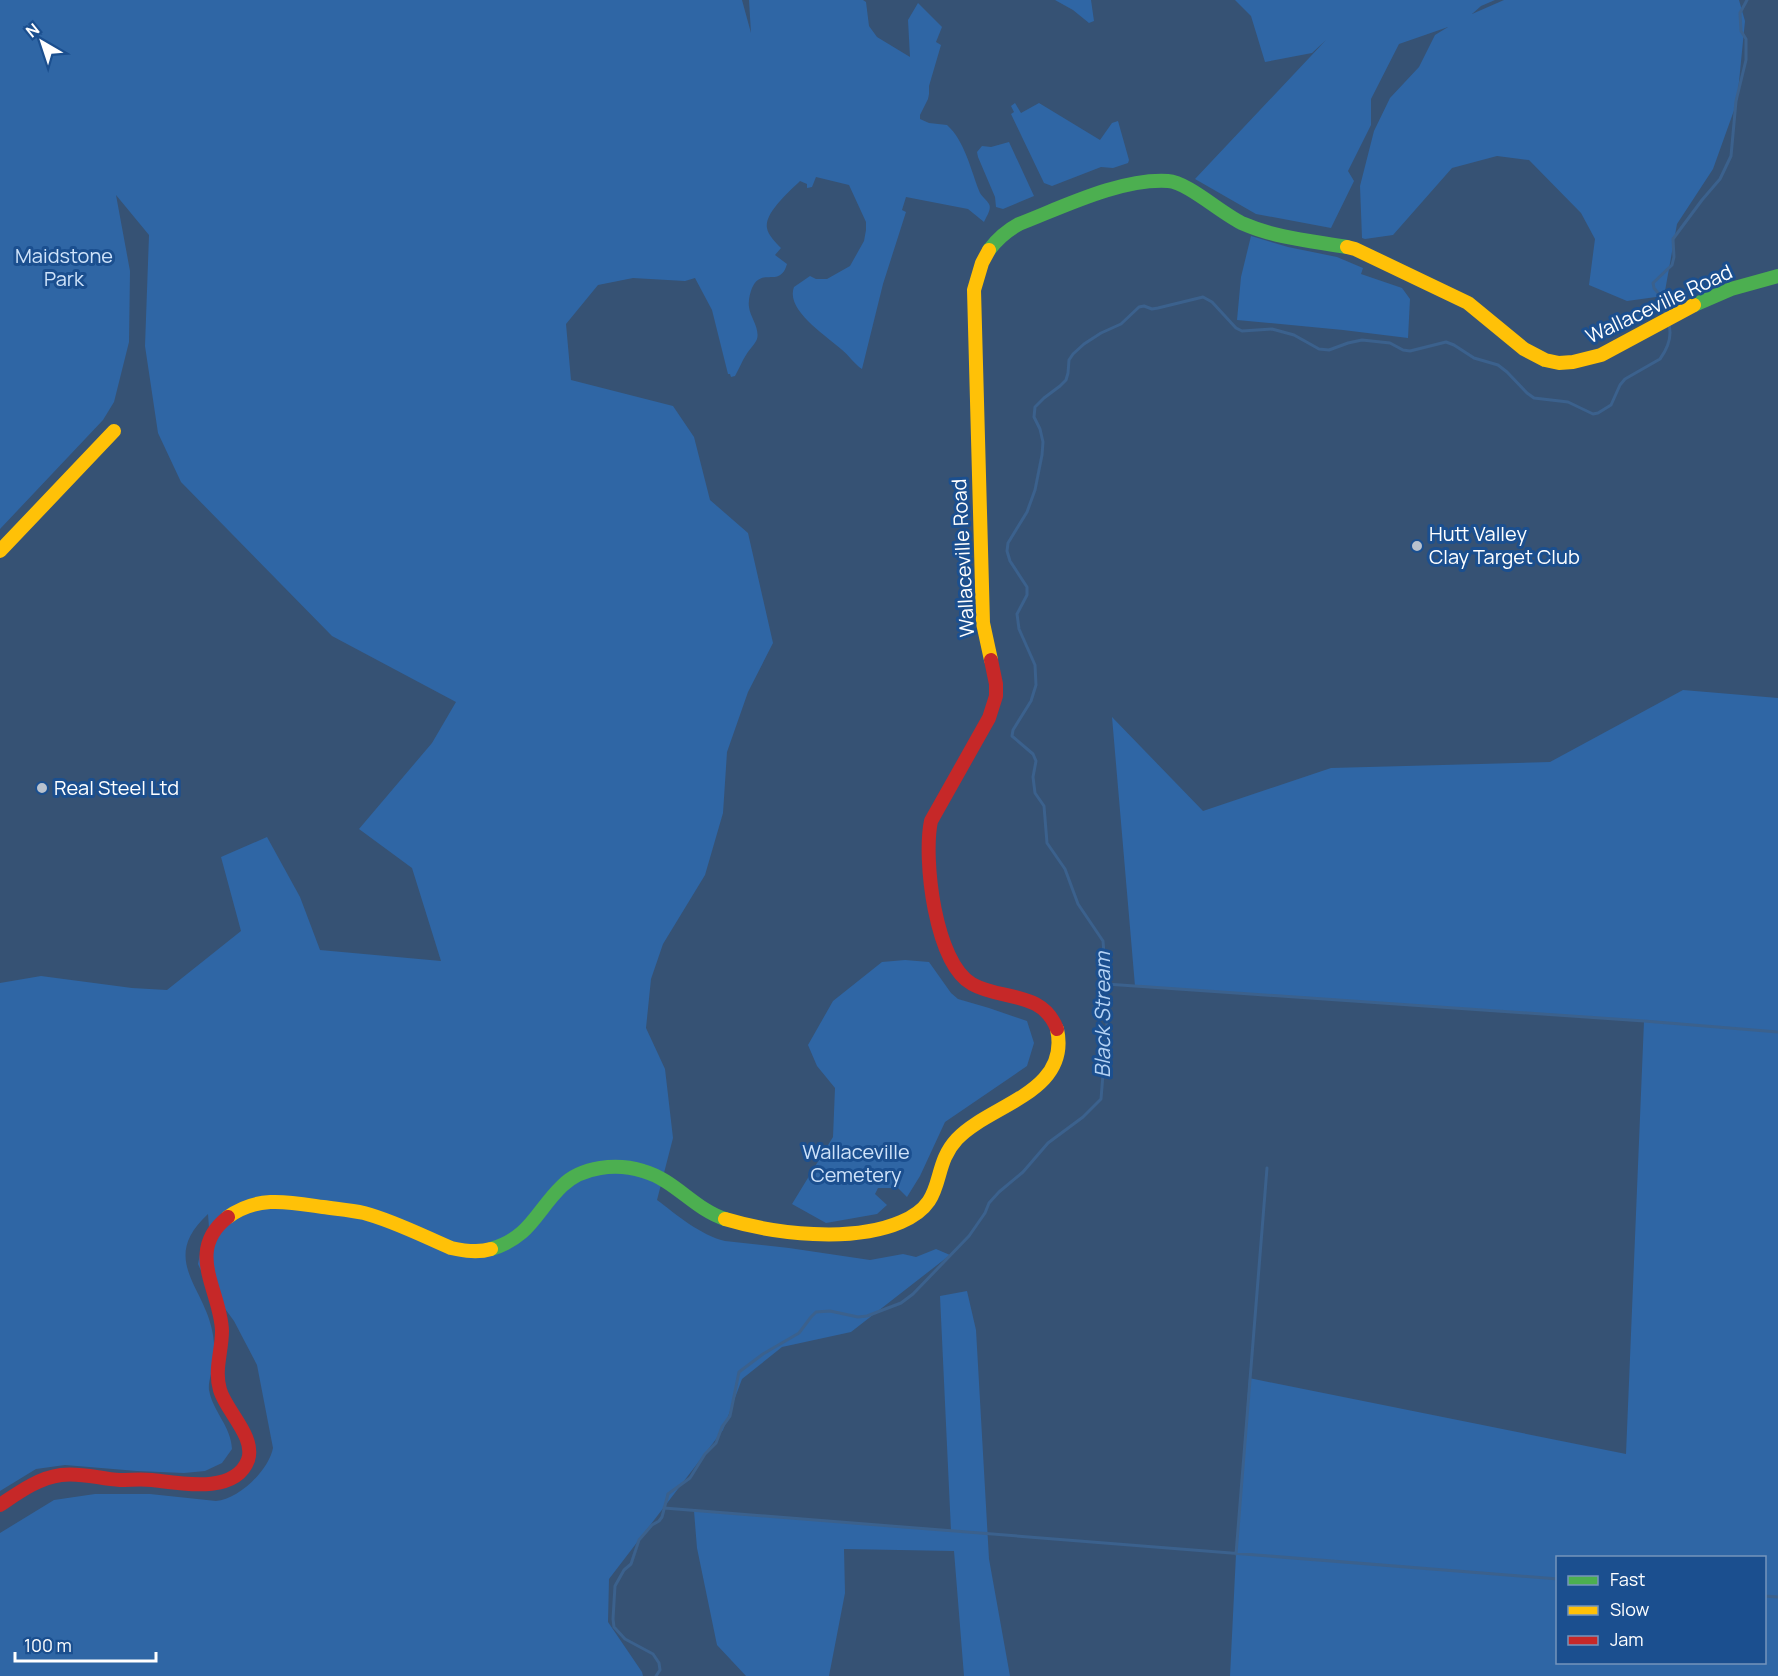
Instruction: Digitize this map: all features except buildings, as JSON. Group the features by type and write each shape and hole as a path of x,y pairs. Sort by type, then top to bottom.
{"street":[{"name":"Wallaceville Road","path":"0,1505 37,1483 59,1475 121,1480 148,1479 199,1485 214,1484 231,1478 244,1468 249,1454 248,1442 222,1396 219,1383 218,1367 223,1330 208,1280 207,1264 209,1243 215,1230 236,1211 252,1204 272,1201 357,1212 378,1217 451,1248 474,1252 492,1250 509,1243 523,1233 557,1191 571,1179 598,1168 622,1167 655,1174 675,1186 708,1212 732,1221 795,1231 856,1234 899,1222 923,1209 933,1196 944,1161 955,1141 978,1123 1034,1089 1051,1072 1057,1055 1058,1037 1055,1023 1044,1008 1028,999 992,993 974,986 958,972 948,957 942,942 928,850 928,836 932,821 989,718 996,696 996,684 983,623 974,290 988,251 1007,231 1019,224 1116,187 1143,181 1171,181 1244,224 1269,232 1355,249 1378,259 1468,303 1519,346 1532,354 1556,362 1570,362 1603,354 1707,299 1778,276"},
{"path":"0,551 114,431"}],"green space":[{"name":"Maidstone Park","path":"0,0 742,0 751,33 749,0 863,0 866,2 869,26 877,37 910,57 908,20 918,3 942,27 936,42 941,45 929,86 928,99 920,119 929,123 947,125 953,132 967,157 980,193 990,206 989,211 984,222 968,209 906,197 902,210 906,212 883,284 862,369 809,322 796,305 793,296 794,287 810,276 816,279 827,279 850,266 864,241 866,222 849,185 816,177 812,187 807,188 807,184 800,181 769,216 768,231 781,248 775,255 787,264 780,275 761,278 752,288 749,305 758,335 735,376 731,377 728,374 712,310 695,278 685,281 633,278 598,285 566,324 571,380 673,406 694,437 710,500 748,533 773,643 748,692 727,752 723,813 705,875 663,944 651,979 646,1028 665,1069 673,1138 657,1200 698,1229 725,1241 870,1260 903,1254 916,1257 936,1249 950,1255 851,1332 782,1347 742,1379 723,1430 609,1579 608,1622 643,1676 0,1676 0,1533 54,1500 95,1494 150,1494 216,1501 225,1499 243,1490 259,1474 266,1465 273,1448 257,1365 234,1321 207,1284 198,1264 200,1254 210,1242 208,1214 194,1230 187,1246 186,1260 189,1274 209,1318 213,1335 215,1357 209,1390 229,1433 232,1449 222,1463 205,1471 184,1473 65,1465 36,1469 0,1491 0,983 41,976 132,988 167,990 241,931 221,857 267,837 300,897 320,950 441,961 412,868 359,829 432,743 456,702 332,636 181,482 158,433 145,346 149,235 116,195 130,271 129,342 114,402 103,420 0,529"},
{"path":"1055,0 1091,0 1094,21 1089,23 1073,10"},
{"path":"1235,0 1495,0 1481,6 1472,14 1504,0 1739,0 1745,21 1737,102 1713,169 1677,224 1665,291 1656,297 1627,301 1589,285 1595,239 1581,213 1529,160 1497,156 1452,168 1393,235 1362,238 1360,186 1374,131 1390,98 1419,67 1435,35 1448,27 1399,44 1371,99 1371,125 1348,171 1354,181 1331,228 1256,214 1195,179 1326,40 1312,53 1265,62 1251,16"},
{"path":"1015,103 1021,113 1039,103 1100,140 1112,123 1118,121 1128,163 1113,168 1101,167 1052,186 1044,183 1011,114 1014,112 1011,106"},
{"path":"1009,142 1034,196 1003,209 996,207 995,197 977,152 982,146 991,147"},
{"path":"1251,236 1288,247 1337,257 1363,268 1361,274 1402,288 1410,299 1408,338 1237,320 1241,277"},
{"path":"1683,690 1778,698 1778,1676 1230,1676 1249,1378 1626,1454 1644,1021 1135,986 1112,717 1203,811 1331,768 1550,762"},
{"name":"Wallaceville Cemetery","path":"905,960 929,962 951,993 958,999 1027,1021 1034,1043 1027,1066 945,1122 920,1176 907,1197 898,1188 878,1188 875,1194 887,1205 877,1214 826,1223 792,1204 833,1137 835,1088 817,1066 808,1045 833,1001 882,962"},
{"path":"967,1291 976,1330 989,1559 1010,1676 964,1676 954,1551 844,1549 845,1593 829,1676 746,1676 717,1645 697,1548 694,1511 951,1531 940,1296"}],"waterway":[{"name":"Black Stream","path":"1666,316 1663,299 1654,288 1653,283 1672,265 1673,239 1720,179 1731,156 1736,101 1746,60 1746,39 1741,31 1740,13 1747,0"},
{"name":"Black Stream","path":"656,1676 660,1670 659,1663 653,1654 625,1639 614,1627 615,1586 624,1570 631,1564 639,1540 662,1517 668,1494 690,1478 705,1454 716,1443 722,1427 730,1416 739,1372 763,1354 799,1333 816,1312 830,1311 858,1317 867,1316 901,1303 913,1294 969,1236 989,1203 999,1192 1023,1172 1048,1143 1083,1117 1101,1099 1107,1025 1100,995 1106,978 1103,941 1078,904 1065,869 1047,843 1044,806 1035,793 1033,777 1036,761 1033,754 1012,736 1013,730 1031,701 1036,685 1035,665 1019,629 1017,614 1027,595 1027,587 1010,561 1007,551 1008,543 1027,512 1035,490 1042,455 1043,442 1034,417 1035,407 1066,380 1069,360 1073,354 1101,333 1121,324 1139,307 1152,309 1203,297 1212,302 1236,328 1242,331 1272,329 1294,335 1319,349 1329,350 1362,340 1390,343 1410,351 1446,342 1474,358 1498,365 1534,398 1568,402 1593,414 1611,405 1625,379 1660,359 1669,341 1668,322"},
{"path":"1106,984 1778,1032"},
{"path":"1236,1554 1267,1168"},
{"path":"664,1508 1556,1579"},
{"path":"1766,1596 1778,1597"}],"traffic: fast":[{"path":"989,250 1002,235 1019,224 1092,195 1150,181 1168,181 1185,187 1236,220 1256,229 1295,239 1347,247"},
{"path":"1694,305 1731,289 1778,276"},
{"path":"491,1249 515,1238 570,1179 600,1168 622,1167 654,1175 704,1209 725,1219"}],"traffic: slow":[{"path":"1347,247 1468,303 1524,349 1545,360 1559,363 1601,355 1694,305"},
{"path":"989,250 982,263 974,290 983,623 991,660"},
{"path":"0,551 114,431"},
{"path":"725,1219 767,1229 837,1234 881,1229 916,1214 926,1205 932,1195 943,1162 957,1139 971,1127 1025,1095 1040,1083 1052,1068 1058,1051 1057,1029"},
{"path":"228,1217 251,1205 274,1202 298,1203 375,1216 451,1248 471,1251 491,1249"}],"traffic: jam":[{"path":"991,660 996,696 989,718 931,821 929,860 935,909 949,955 959,973 972,984 996,993 1020,998 1042,1008 1057,1029"},
{"path":"0,1505 36,1483 61,1475 76,1474 120,1480 205,1484 231,1478 241,1471 248,1460 248,1442 223,1398 218,1383 222,1331 208,1272 207,1257 208,1244 215,1230 228,1217"}],"place":[{"name":"Hutt Valley Clay Target Club","path":"1417,546"},
{"name":"Real Steel Ltd","path":"42,788"}]}
